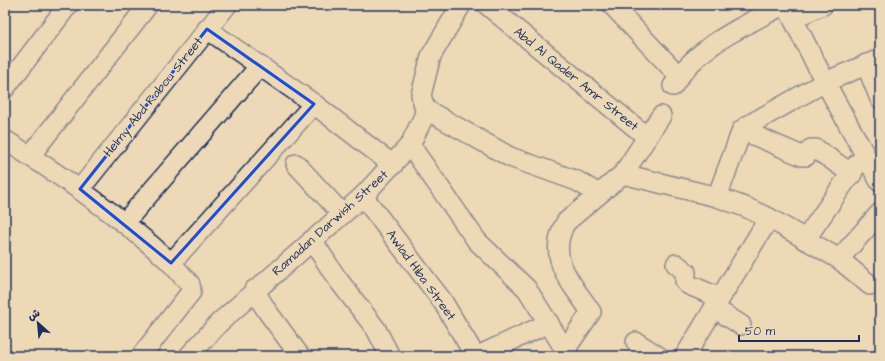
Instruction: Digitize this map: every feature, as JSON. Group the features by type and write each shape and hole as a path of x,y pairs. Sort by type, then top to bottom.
{"street":[{"path":"5,88 68,5"},
{"path":"30,156 148,5"},
{"name":"Helmy Abd Rabou Street","path":"80,189 227,5"},
{"name":"Ramadan Darwish Street","path":"189,356 220,322 254,290 363,196 410,146 424,116 425,109 421,95 431,56 461,5"},
{"name":"Abd Al Qader Amr Street","path":"487,5 647,137"},
{"path":"612,5 676,81 691,61 717,41 787,9 823,5"},
{"path":"787,9 880,182"},
{"path":"207,29 314,104 393,165"},
{"path":"717,197 742,130 753,121 825,82 873,62 880,99"},
{"path":"125,222 260,66"},
{"path":"171,263 314,104"},
{"path":"425,109 510,157 577,181 599,194"},
{"path":"410,146 476,241 527,289 567,353 591,314 562,270 559,250 560,231 566,222 623,174 661,116"},
{"path":"742,130 802,156 806,156 811,150 816,149 852,174"},
{"path":"5,140 80,189 125,222 171,263 190,284 192,290 141,356"},
{"path":"805,240 852,174 864,153"},
{"path":"296,164 342,214"},
{"path":"623,174 717,197 769,218 839,259 870,285"},
{"name":"Awlad Hiba Street","path":"363,196 443,302 477,356"},
{"path":"839,259 880,213"},
{"path":"685,356 769,218"},
{"path":"312,240 336,277 376,329 390,356"},
{"path":"676,264 686,272 685,281 687,284 717,303 741,325"},
{"path":"254,290 267,311 300,356"},
{"path":"477,356 549,323"},
{"path":"636,342 658,356"}],"highlighted area":[{"path":"207,29 314,104 171,263 80,189"}]}
